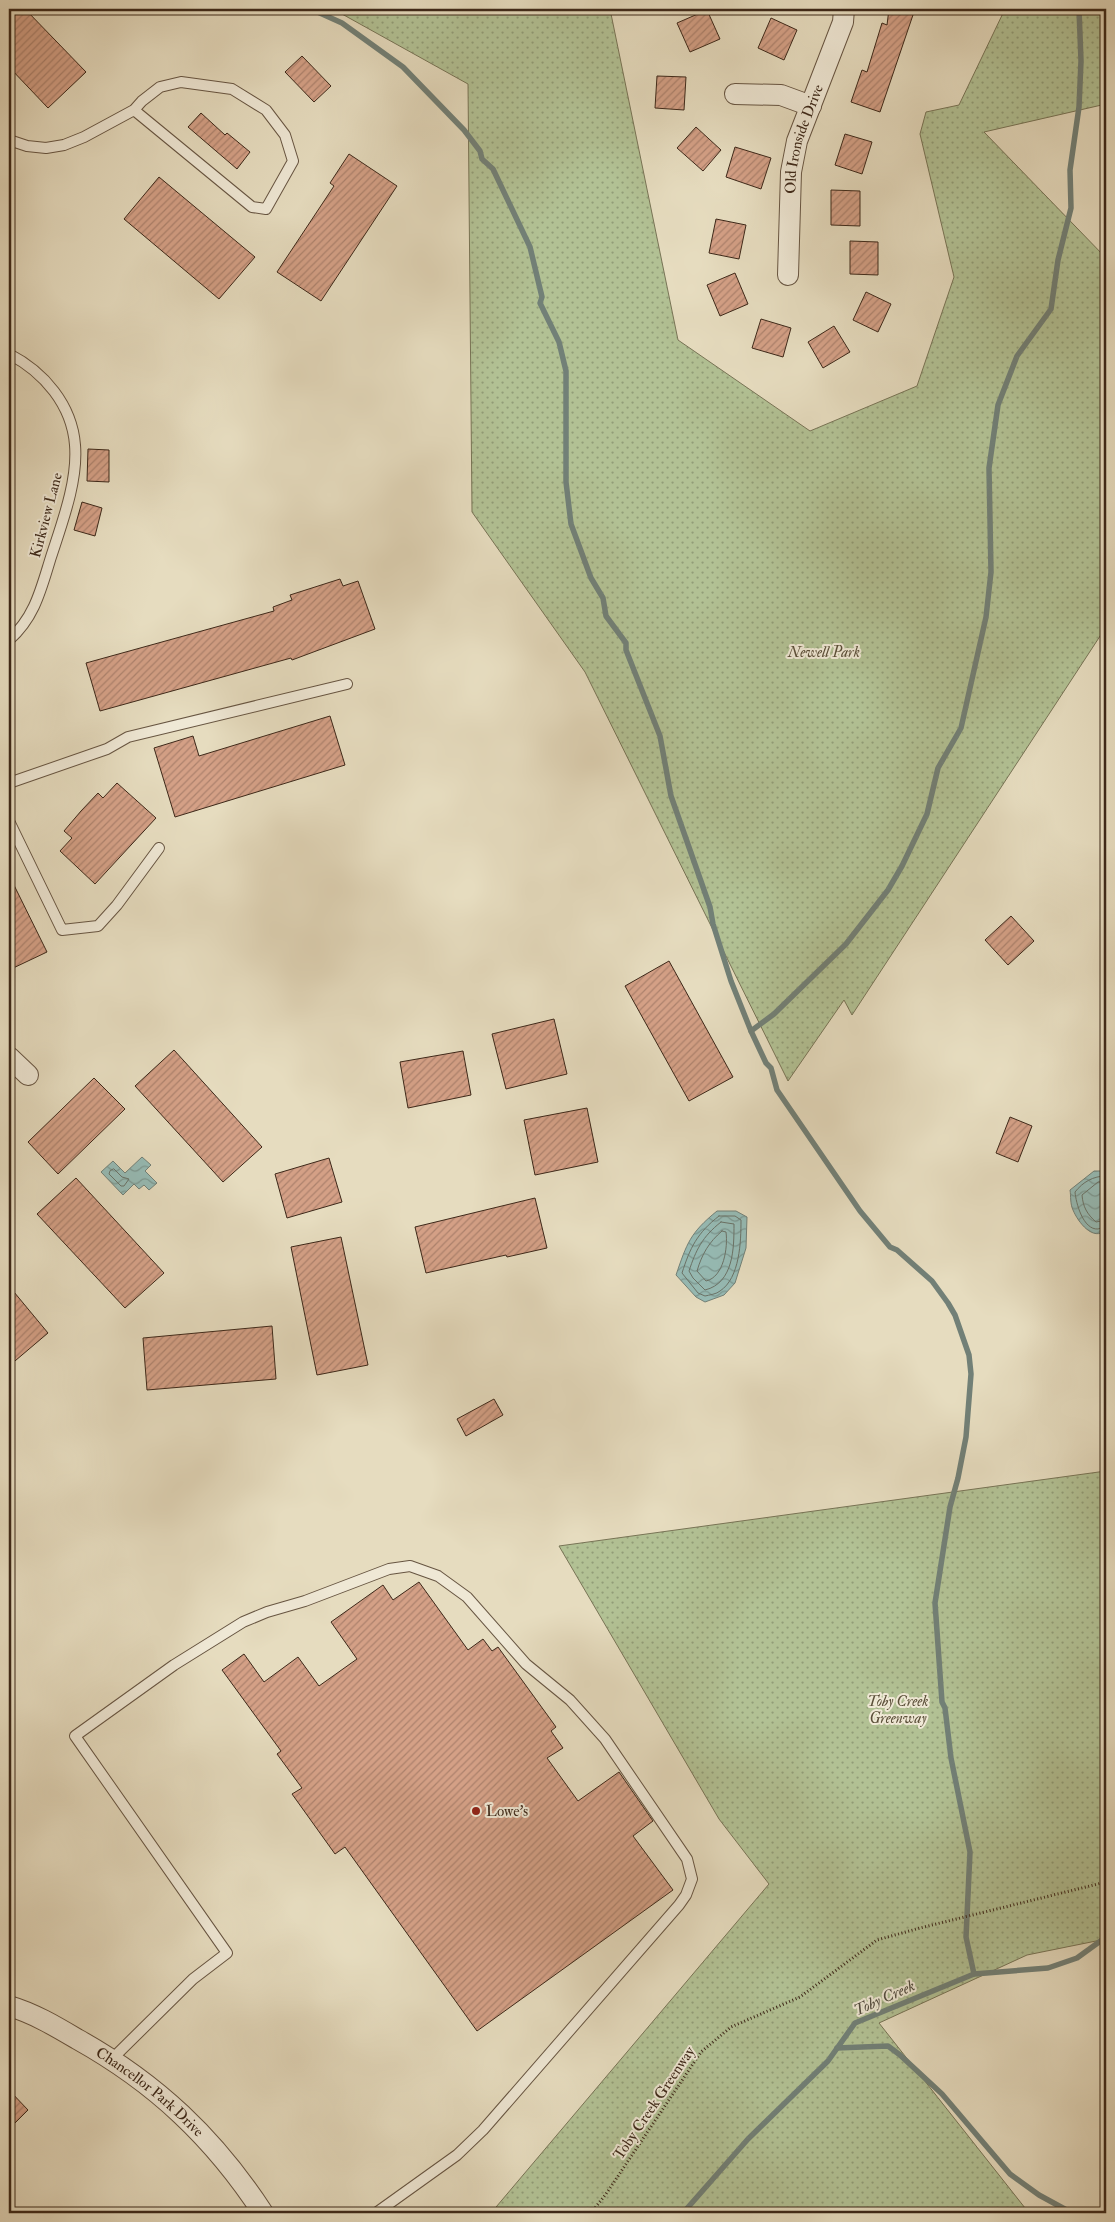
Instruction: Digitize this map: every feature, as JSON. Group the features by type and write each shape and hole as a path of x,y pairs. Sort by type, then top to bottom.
{"street":[{"name":"Old Ironside Drive","path":"788,275 791,172 797,141 812,106 842,22 844,9"},
{"path":"736,94 781,95 812,106"},
{"path":"9,1056 28,1076"},
{"name":"Chancellor Park Drive","path":"9,2006 58,2028 112,2059 155,2090 197,2128 234,2170 263,2213"}],"lane":[{"path":"9,140 27,146 46,148 64,145 84,137 134,110 160,87 181,82 232,89 266,110 285,135 293,161 266,209 252,206 134,110"},
{"name":"Kirkview Lane","path":"9,354 46,380 67,411 75,446 72,488 33,612 19,631 9,640"},
{"path":"9,783 107,749 128,737 347,684"},
{"path":"9,821 62,930 98,926 117,905 158,848"},
{"path":"112,2059 193,1979 227,1953 75,1736 174,1665 252,1617 306,1601 389,1569 410,1566 438,1576 467,1597 526,1664 570,1700 593,1724 680,1846 692,1871 692,1879 686,1895 679,1905 483,2130 457,2155 376,2213"}],"path":[{"name":"Toby Creek Greenway","path":"591,2213 606,2194 696,2058 721,2034 749,2018 800,1997 877,1940 1106,1882"}],"green space":[{"name":"Newell Park","path":"333,9 610,9 678,340 810,431 917,386 954,277 920,134 926,112 959,105 1005,9 1106,9 1106,104 984,132 1106,258 1106,627 852,1015 844,1000 788,1081 585,672 472,512 468,84"},
{"name":"Toby Creek Greenway","path":"1106,1471 1106,1939 1027,1955 879,2023 1029,2213 491,2213 769,1884 719,1819 559,1546"}],"water":[{"path":"142,1157 151,1165 145,1171 157,1183 149,1190 144,1185 139,1189 134,1184 123,1195 101,1172 113,1161 125,1173"},
{"path":"1094,1171 1106,1171 1106,1230 1096,1234 1086,1229 1075,1215 1071,1205 1070,1190"},
{"path":"717,1211 736,1211 747,1217 746,1248 735,1283 724,1295 705,1302 696,1297 676,1275 683,1255 695,1232"}],"building":[{"path":"9,9 25,9 86,72 48,108 9,67"},
{"path":"889,9 915,9 880,112 851,102 862,70 867,72 882,23 887,25"},
{"path":"707,10 720,39 690,52 677,23"},
{"path":"771,18 797,30 784,60 758,48"},
{"path":"302,56 331,86 314,102 285,72"},
{"path":"657,76 686,77 684,110 655,108"},
{"path":"201,113 225,135 227,133 250,152 237,169 188,127"},
{"path":"696,127 721,150 703,171 677,148"},
{"path":"845,134 872,142 862,174 835,165"},
{"path":"735,147 771,158 761,189 726,177"},
{"path":"349,154 397,186 321,301 277,272 334,186 330,183"},
{"path":"159,177 255,257 219,299 124,219"},
{"path":"831,190 860,191 860,226 831,225"},
{"path":"716,219 746,225 739,259 709,253"},
{"path":"850,241 878,242 878,275 850,274"},
{"path":"735,273 748,304 720,316 707,285"},
{"path":"866,292 891,304 878,332 853,320"},
{"path":"761,319 791,328 783,357 752,348"},
{"path":"834,326 850,352 823,368 808,342"},
{"path":"88,449 109,450 109,482 87,481"},
{"path":"82,502 102,508 95,536 74,530"},
{"path":"340,579 343,586 358,581 375,629 292,660 291,658 100,711 86,663 274,611 273,607 292,600 290,595"},
{"path":"330,716 345,765 175,817 154,748 193,736 199,756"},
{"path":"117,783 156,818 95,884 60,851 72,838 64,831 98,793 103,798"},
{"path":"9,875 47,952 9,970"},
{"path":"1011,916 1034,941 1008,965 985,940"},
{"path":"669,961 733,1077 689,1101 625,986"},
{"path":"554,1019 567,1074 506,1089 492,1034"},
{"path":"174,1050 262,1147 223,1182 135,1086"},
{"path":"463,1051 471,1095 408,1108 400,1062"},
{"path":"94,1078 125,1109 58,1174 28,1142"},
{"path":"587,1108 598,1162 535,1175 524,1120"},
{"path":"1010,1117 1032,1126 1018,1162 996,1153"},
{"path":"329,1158 342,1202 287,1218 275,1174"},
{"path":"76,1178 164,1273 125,1308 37,1214"},
{"path":"535,1198 547,1248 426,1273 415,1227"},
{"path":"341,1237 368,1365 317,1375 291,1247"},
{"path":"9,1286 48,1333 9,1366"},
{"path":"272,1326 276,1379 147,1390 143,1338"},
{"path":"494,1399 503,1415 466,1436 457,1419"},
{"name":"Lowe's","path":"419,1582 468,1650 483,1639 492,1651 498,1647 556,1727 551,1731 563,1748 547,1758 578,1801 619,1772 653,1821 633,1836 673,1890 477,2031 345,1847 335,1854 292,1794 302,1788 277,1754 281,1751 222,1670 244,1654 264,1682 298,1657 319,1686 357,1659 331,1622 383,1585 393,1600"},
{"path":"9,2090 28,2110 9,2129"}],"waterway":[{"path":"311,9 342,23 403,67 464,130 480,151 482,159 493,169 530,247 542,297 540,303 559,342 566,371 566,482 571,524 591,578 603,598 606,616 626,643 626,650 660,736 671,796 710,907 713,924 731,981 751,1031 766,1063 771,1068 777,1090 860,1211 890,1247 897,1250 932,1281 948,1303 955,1315 969,1355 971,1374 966,1437 950,1507 935,1603 942,1702 945,1708 951,1758 970,1852 966,1937 974,1974"},
{"path":"751,1031 774,1014 846,944 888,890 927,814 938,768 961,728 986,617 991,572 989,468 998,405 1017,356 1051,309 1058,260 1071,208 1070,170 1079,107 1081,61 1079,9"},
{"name":"Toby Creek","path":"683,2213 748,2139 828,2061 855,2023 974,1974 1048,1968 1077,1958 1106,1937"},
{"path":"837,2048 888,2046 942,2094 1010,2174 1039,2195 1072,2213"}],"place":[{"name":"Lowe's","path":"476,1811"}]}
